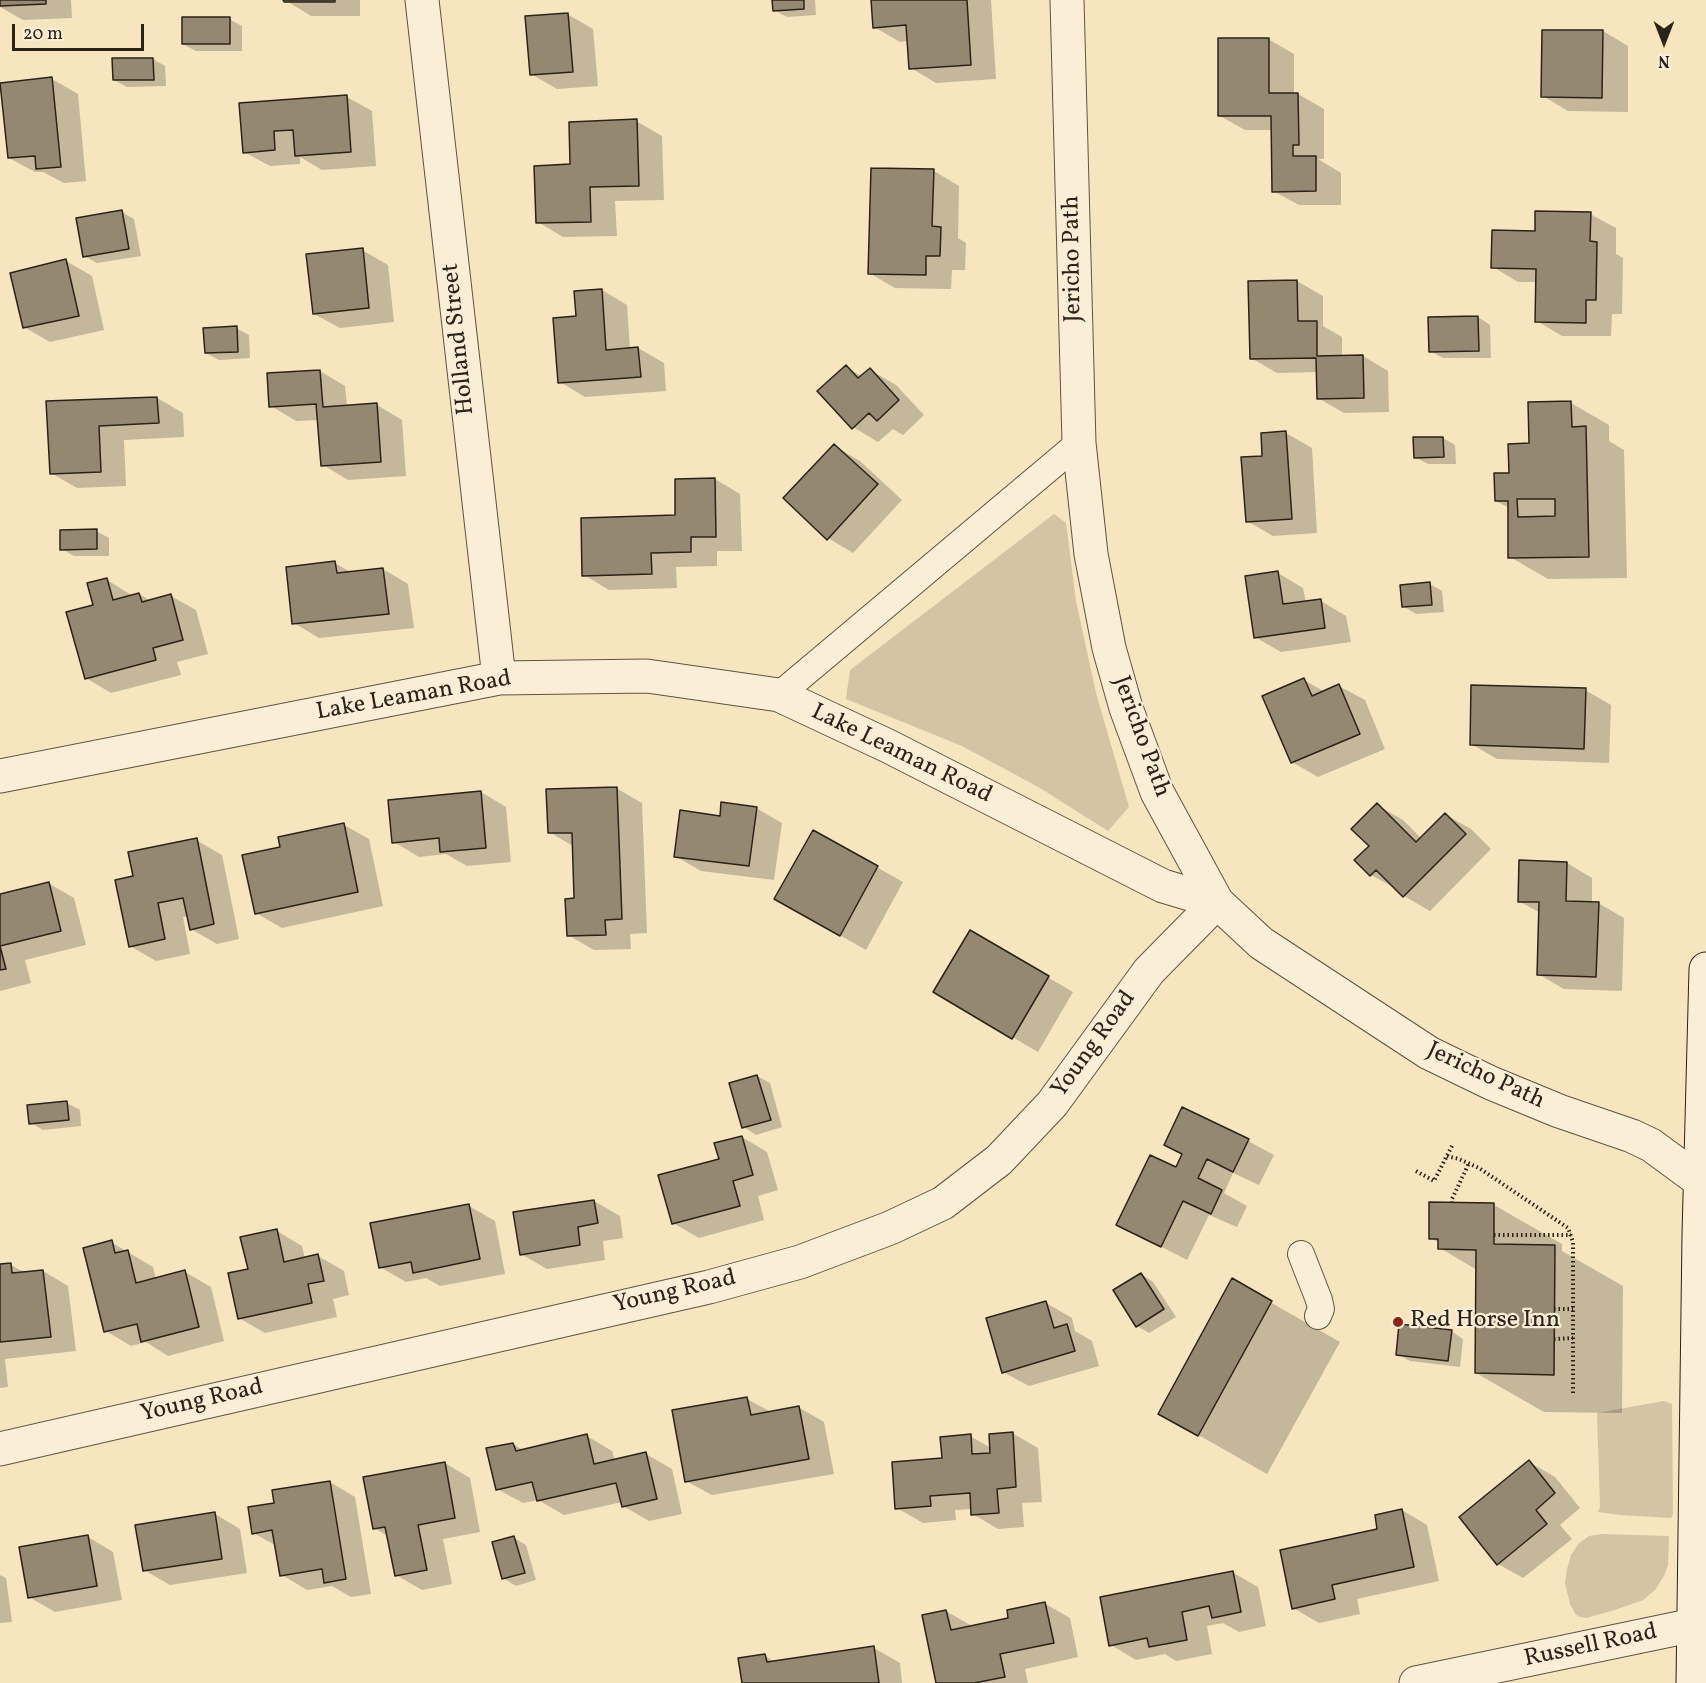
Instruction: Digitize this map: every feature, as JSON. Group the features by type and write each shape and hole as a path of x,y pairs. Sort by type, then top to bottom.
{"street":[{"name":"Holland Street","path":"422,0 499,678"},
{"name":"Jericho Path","path":"1067,0 1079,443 1090,554 1109,648 1126,708 1157,792 1217,902 1261,943 1429,1053 1530,1100 1632,1136 1650,1145 1700,1181"},
{"name":"Lake Leaman Road","path":"0,776 499,678 647,676 779,695 888,746 1163,886 1217,902"},
{"name":"Young Road","path":"0,1449 709,1287 800,1262 890,1228 943,1203 999,1160 1052,1104 1149,971 1217,902"},
{"path":"1693,1683 1702,1347 1700,1181 1706,969"},
{"name":"Russell Road","path":"1416,1683 1694,1625"}],"lane":[{"path":"779,695 1079,443"},
{"path":"1301,1254 1319,1300 1318,1316"}],"path":[{"path":"1416,1171 1434,1181 1453,1144"},
{"path":"1447,1156 1469,1163 1563,1224 1572,1235 1573,1392"},
{"path":"1452,1203 1469,1163"},
{"path":"1494,1235 1572,1235"},
{"path":"1554,1309 1573,1309"},
{"path":"1554,1339 1573,1338"}],"shaded area":[{"path":"1054,514 1066,523 1076,601 1096,693 1129,807 1108,831 1040,788 962,746 846,699 850,670"},
{"path":"1664,1401 1672,1404 1673,1514 1671,1518 1598,1512 1600,1507 1597,1413"},
{"path":"1602,1534 1669,1536 1668,1565 1655,1590 1643,1600 1586,1618 1580,1617 1576,1615 1570,1604 1565,1583 1567,1569 1571,1555 1579,1543 1589,1536"}],"building":[{"path":"0,0 46,0 46,4 0,6"},
{"path":"283,0 335,0 335,2 284,2"},
{"path":"772,0 804,0 804,9 773,11"},
{"path":"871,0 967,0 971,65 909,69 906,25 873,28"},
{"path":"568,13 573,72 530,75 525,16"},
{"path":"182,17 230,17 230,44 182,44"},
{"path":"1542,30 1603,30 1602,98 1541,97"},
{"path":"1218,38 1269,38 1269,93 1298,93 1299,145 1293,145 1293,156 1316,156 1316,191 1272,192 1271,116 1218,116"},
{"path":"112,58 153,58 154,80 113,80"},
{"path":"52,77 61,167 36,169 35,156 8,158 0,83"},
{"path":"347,95 351,152 295,156 293,130 274,131 275,150 243,153 239,103"},
{"path":"637,119 639,186 590,187 591,222 536,223 534,166 570,164 569,122"},
{"path":"871,168 934,169 932,226 941,227 940,256 926,256 926,275 868,274"},
{"path":"122,210 129,249 83,257 76,218"},
{"path":"1535,211 1591,212 1590,241 1597,242 1596,300 1586,300 1586,323 1535,322 1536,269 1491,268 1492,230 1535,231"},
{"path":"363,248 369,308 313,314 306,254"},
{"path":"66,259 79,316 23,328 10,273"},
{"path":"1297,280 1298,321 1317,321 1317,356 1363,355 1364,398 1317,399 1316,358 1250,359 1248,281"},
{"path":"602,289 606,350 638,347 641,377 558,383 553,318 576,316 574,291"},
{"path":"1478,316 1479,351 1429,352 1428,317"},
{"path":"237,326 238,352 205,353 203,328"},
{"path":"846,365 858,378 870,368 899,400 877,421 869,413 852,429 817,391"},
{"path":"320,370 323,407 377,403 381,462 321,466 316,404 269,407 267,373"},
{"path":"157,397 159,423 99,426 101,472 50,474 46,401"},
{"path":"1571,401 1572,427 1586,426 1589,557 1508,558 1508,501 1495,501 1494,473 1509,473 1508,444 1529,443 1528,402","holes":["1517,499 1555,499 1555,516 1518,517"]},
{"path":"1286,431 1292,519 1246,522 1241,457 1262,456 1261,433"},
{"path":"1413,437 1443,437 1444,457 1414,458"},
{"path":"834,444 878,484 827,540 783,498"},
{"path":"715,478 716,537 691,537 691,552 651,553 652,574 582,576 581,518 675,515 675,479"},
{"path":"97,529 97,549 60,550 60,530"},
{"path":"335,561 337,573 383,568 389,614 292,624 286,567"},
{"path":"1278,571 1283,604 1321,599 1325,628 1254,638 1245,576"},
{"path":"107,578 113,600 139,593 142,602 171,594 183,640 153,648 156,660 85,679 66,612 93,605 87,583"},
{"path":"1430,582 1432,605 1402,607 1400,585"},
{"path":"1304,678 1312,696 1339,684 1360,734 1291,763 1262,696"},
{"path":"1471,685 1586,688 1584,749 1470,745"},
{"path":"617,787 622,919 605,920 606,935 567,936 565,899 574,898 572,833 548,833 546,789"},
{"path":"481,791 486,848 440,852 439,838 392,843 388,800"},
{"path":"721,802 757,807 749,866 674,857 680,810 720,816"},
{"path":"1377,803 1416,842 1445,813 1466,834 1403,897 1376,870 1370,876 1354,860 1369,846 1351,829"},
{"path":"344,823 358,892 255,914 242,855 280,847 278,837"},
{"path":"813,830 878,866 840,936 774,899"},
{"path":"197,838 214,924 190,930 183,898 158,903 165,939 129,947 115,880 133,876 128,852"},
{"path":"1519,860 1567,862 1566,901 1599,902 1596,977 1537,975 1539,902 1518,902"},
{"path":"49,882 61,931 0,946 0,894"},
{"path":"970,930 1049,976 1012,1039 933,992"},
{"path":"0,946 6,969 0,970"},
{"path":"757,1075 771,1120 742,1128 729,1083"},
{"path":"67,1101 69,1120 29,1124 27,1105"},
{"path":"1182,1107 1249,1139 1233,1172 1207,1159 1198,1178 1222,1190 1211,1214 1183,1201 1161,1247 1116,1225 1150,1155 1176,1167 1182,1154 1164,1145"},
{"path":"742,1136 753,1175 733,1181 740,1206 672,1224 658,1175 719,1159 714,1143"},
{"path":"594,1200 598,1223 578,1227 580,1245 520,1255 513,1212"},
{"path":"1429,1202 1494,1203 1494,1244 1555,1245 1554,1375 1475,1373 1476,1250 1438,1249 1438,1239 1429,1239"},
{"path":"469,1204 480,1259 413,1273 411,1262 379,1268 370,1223"},
{"path":"277,1229 284,1262 318,1254 324,1281 308,1284 312,1303 238,1319 228,1273 248,1269 240,1237"},
{"path":"112,1240 115,1253 128,1250 136,1283 185,1270 199,1327 141,1342 137,1324 104,1332 83,1248"},
{"path":"11,1263 12,1273 43,1270 51,1337 0,1342 0,1264"},
{"path":"1141,1273 1164,1309 1136,1327 1113,1290"},
{"path":"1232,1278 1272,1301 1198,1436 1158,1414"},
{"path":"1046,1301 1054,1328 1067,1324 1075,1351 1002,1373 986,1318"},
{"path":"1399,1324 1452,1330 1448,1361 1396,1355"},
{"path":"747,1397 751,1415 799,1406 809,1459 685,1482 672,1410"},
{"path":"1013,1432 1016,1487 997,1489 999,1513 971,1515 970,1493 930,1496 931,1506 895,1509 892,1462 942,1458 940,1437 971,1434 972,1454 990,1453 989,1434"},
{"path":"587,1434 594,1464 646,1452 657,1499 622,1507 616,1483 537,1501 532,1482 496,1490 486,1448 513,1443 516,1451"},
{"path":"1529,1460 1555,1493 1536,1510 1547,1524 1497,1565 1459,1517"},
{"path":"445,1462 455,1518 418,1525 427,1570 395,1576 385,1527 373,1529 363,1477"},
{"path":"330,1481 346,1579 324,1583 322,1569 280,1576 272,1530 252,1534 248,1507 274,1503 272,1490"},
{"path":"1402,1509 1414,1567 1332,1585 1335,1599 1292,1609 1280,1550 1377,1529 1375,1515"},
{"path":"215,1512 222,1559 143,1571 135,1525"},
{"path":"88,1535 97,1586 28,1598 19,1547"},
{"path":"514,1536 525,1573 502,1579 492,1542"},
{"path":"1233,1571 1241,1612 1212,1618 1209,1606 1182,1612 1187,1640 1149,1647 1147,1638 1109,1646 1100,1597"},
{"path":"1045,1602 1054,1643 1000,1654 1005,1677 974,1683 936,1683 922,1615 946,1610 951,1630 1008,1618 1007,1610"},
{"path":"874,1646 879,1683 742,1683 738,1658 765,1654 767,1662"}],"place":[{"name":"Red Horse Inn","path":"1398,1322"}]}
